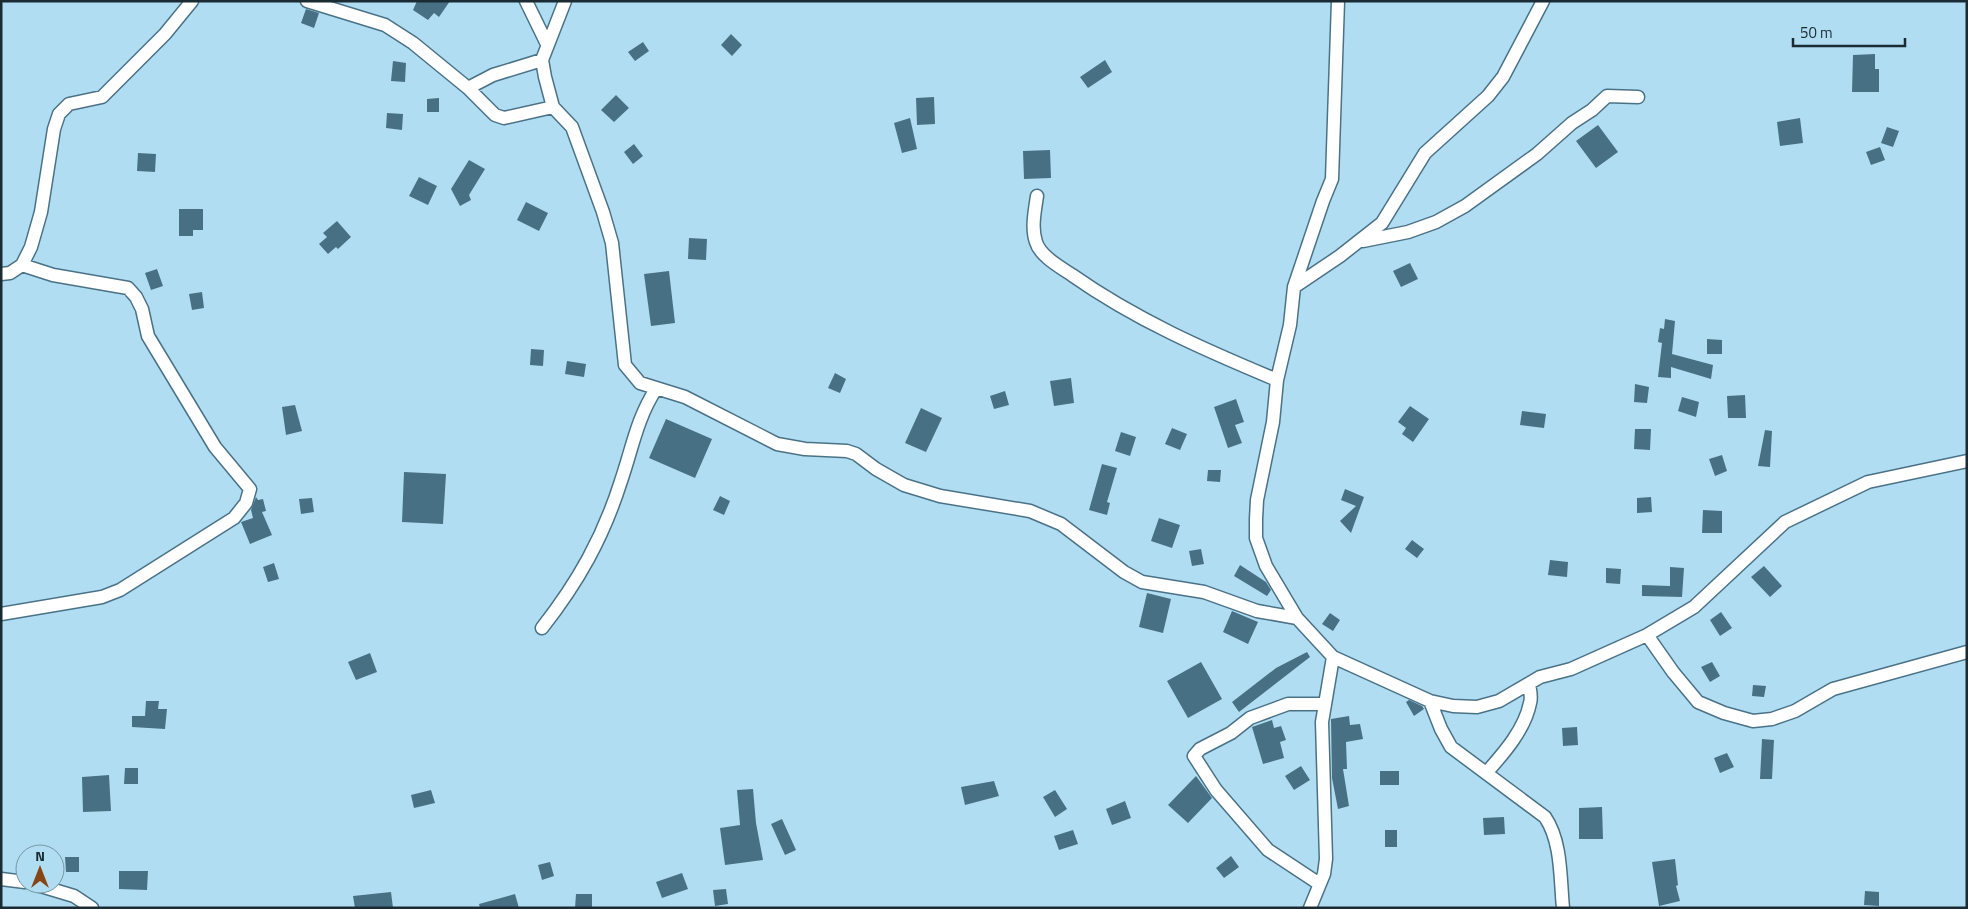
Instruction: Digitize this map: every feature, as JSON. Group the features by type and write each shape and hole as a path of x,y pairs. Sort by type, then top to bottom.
{"street":[{"path":"1,274 10,273 22,265 31,247 41,212 54,129 59,114 69,104 102,97 164,34 192,1"},
{"path":"307,1 385,26 413,44 468,88 495,115 504,118 553,107"},
{"path":"526,1 547,44"},
{"path":"565,1 542,60 553,107 572,126 612,243 625,365 640,383 685,397 777,444 805,450 846,451 856,454 876,469 904,485 940,496 1030,510 1061,524 1124,572 1142,582 1204,592 1257,611 1297,618"},
{"path":"1338,1 1332,179 1322,200 1294,287 1290,325 1277,380 1273,422 1257,500 1256,538 1266,566 1297,618 1333,657 1430,701 1453,706 1477,707 1499,701 1540,677 1571,669 1647,635 1694,607 1785,522 1868,482 1967,461"},
{"path":"1294,287 1360,241 1382,223 1425,152 1488,96 1503,78 1543,1"},
{"path":"468,88 501,72 542,60"},
{"path":"1360,241 1408,232 1436,222 1465,206 1537,154 1572,123 1592,110 1607,96 1638,97"},
{"path":"1037,196 1034,222 1036,242 1042,251 1062,268 1110,302 1188,343 1277,380"},
{"path":"1,614 102,597 120,590 234,518 250,496 250,489 246,482 215,447 148,336 142,309 136,297 128,288 53,275 22,265"},
{"path":"542,628 567,596 588,562 605,526 621,482 640,417 656,389"},
{"path":"1647,635 1673,672 1698,702 1724,713 1753,721 1772,719 1795,711 1833,689 1967,652"},
{"path":"1310,908 1318,883 1324,874 1326,860 1322,722 1333,657"},
{"path":"1488,772 1518,732 1531,702 1529,684"},
{"path":"1430,701 1446,741 1545,817 1552,827 1557,849 1563,908"},
{"path":"1318,883 1268,850 1216,790 1194,756 1200,749 1231,733 1250,718 1288,704 1324,704"},
{"path":"1,879 15,881"},
{"path":"65,893 74,896 92,908"}],"building":[{"path":"417,1 450,1 439,17 434,13 428,20 413,10"},
{"path":"306,9 319,13 314,28 301,23"},
{"path":"731,34 742,45 732,56 721,45"},
{"path":"643,42 649,51 635,61 628,52"},
{"path":"1875,54 1875,69 1879,69 1879,92 1852,92 1853,55"},
{"path":"1105,60 1112,72 1088,88 1080,77"},
{"path":"393,61 406,63 405,82 391,81"},
{"path":"616,95 629,108 614,122 601,110"},
{"path":"934,97 935,124 917,125 916,98"},
{"path":"439,98 439,112 427,112 427,99"},
{"path":"387,113 403,114 402,130 386,128"},
{"path":"910,118 917,149 902,153 894,123"},
{"path":"1800,118 1803,143 1780,146 1777,122"},
{"path":"1598,125 1618,152 1596,168 1576,141"},
{"path":"1887,127 1899,131 1893,147 1881,143"},
{"path":"634,144 643,156 633,164 624,152"},
{"path":"1880,147 1885,160 1871,165 1866,152"},
{"path":"1050,150 1051,178 1024,179 1023,151"},
{"path":"138,153 156,154 155,172 137,171"},
{"path":"469,160 485,169 469,195 471,200 460,206 451,189"},
{"path":"419,177 437,186 428,205 409,196"},
{"path":"526,202 548,213 539,231 517,220"},
{"path":"179,209 203,209 203,230 193,230 193,236 179,236"},
{"path":"337,221 351,237 338,249 336,247 328,254 319,244 327,237 323,233"},
{"path":"689,238 707,239 706,260 688,259"},
{"path":"1410,263 1418,279 1401,287 1393,271"},
{"path":"157,269 163,286 151,290 145,273"},
{"path":"669,271 675,323 651,326 644,274"},
{"path":"202,292 204,308 192,310 189,294"},
{"path":"1665,319 1675,321 1672,354 1713,365 1711,379 1671,367 1671,378 1658,377 1662,343 1658,342 1660,328 1664,329"},
{"path":"1707,339 1722,340 1722,354 1707,354"},
{"path":"531,349 544,350 543,366 530,365"},
{"path":"567,361 586,364 584,377 565,374"},
{"path":"835,373 846,379 840,393 828,388"},
{"path":"1071,378 1074,403 1054,406 1050,381"},
{"path":"1635,384 1649,387 1647,403 1634,402"},
{"path":"1005,391 1009,405 994,409 990,396"},
{"path":"1745,395 1746,418 1728,418 1727,396"},
{"path":"1682,397 1699,402 1696,417 1678,411"},
{"path":"1236,399 1244,422 1235,425 1242,443 1228,448 1214,407"},
{"path":"295,405 302,431 286,435 282,407"},
{"path":"1410,406 1429,419 1413,442 1402,434 1406,428 1398,422"},
{"path":"921,408 942,418 926,452 905,443"},
{"path":"1522,411 1546,414 1544,428 1520,425"},
{"path":"666,419 712,439 695,478 649,458"},
{"path":"1172,428 1187,434 1180,450 1165,444"},
{"path":"1635,429 1651,429 1650,450 1634,449"},
{"path":"1765,430 1772,431 1770,467 1758,466"},
{"path":"1121,432 1136,437 1130,456 1115,451"},
{"path":"1722,455 1727,471 1715,476 1709,459"},
{"path":"1102,464 1117,468 1107,502 1110,503 1107,515 1089,510"},
{"path":"1208,470 1221,470 1220,482 1207,481"},
{"path":"404,472 446,474 443,524 402,522"},
{"path":"1345,489 1364,497 1351,533 1340,521 1356,506 1341,500"},
{"path":"720,496 730,501 724,515 713,510"},
{"path":"256,497 258,500 263,499 266,511 262,512 272,535 250,544 241,522 253,518 251,510"},
{"path":"1651,497 1652,512 1637,513 1637,498"},
{"path":"312,498 314,512 301,514 299,499"},
{"path":"1703,510 1722,511 1722,533 1702,533"},
{"path":"1159,518 1180,525 1172,548 1151,541"},
{"path":"1412,540 1424,549 1417,558 1405,549"},
{"path":"1201,549 1204,564 1192,566 1189,551"},
{"path":"1550,560 1568,562 1567,577 1548,575"},
{"path":"274,563 279,579 268,582 263,567"},
{"path":"1240,565 1266,582 1271,590 1267,596 1234,576"},
{"path":"1764,566 1782,586 1770,597 1751,577"},
{"path":"1670,567 1684,568 1682,597 1642,596 1642,585 1670,586"},
{"path":"1606,568 1621,569 1620,584 1606,583"},
{"path":"1147,593 1171,599 1163,633 1139,627"},
{"path":"1232,611 1258,622 1248,644 1223,632"},
{"path":"1721,612 1732,628 1720,636 1710,620"},
{"path":"1330,613 1340,620 1333,631 1322,624"},
{"path":"1307,652 1310,657 1239,712 1232,702 1276,668"},
{"path":"370,653 377,672 356,680 348,662"},
{"path":"1201,662 1222,699 1188,718 1167,681"},
{"path":"1712,662 1720,676 1710,682 1701,667"},
{"path":"1753,685 1766,686 1764,697 1752,696"},
{"path":"1409,700 1422,706 1424,709 1414,716 1406,702"},
{"path":"146,701 159,701 158,709 167,709 165,729 132,727 132,716 145,716"},
{"path":"1349,716 1350,725 1360,724 1363,739 1346,742 1347,769 1343,769 1349,806 1338,809 1332,778 1331,719"},
{"path":"1272,720 1274,728 1281,726 1286,740 1280,742 1284,758 1263,764 1252,727"},
{"path":"1577,727 1578,745 1563,746 1562,728"},
{"path":"1762,739 1774,740 1772,779 1760,779"},
{"path":"1727,753 1734,767 1720,773 1714,758"},
{"path":"1301,766 1310,780 1294,790 1285,776"},
{"path":"125,768 138,768 138,784 124,784"},
{"path":"1380,771 1399,771 1399,785 1380,785"},
{"path":"109,775 111,811 83,812 82,777"},
{"path":"1196,776 1212,798 1188,823 1168,805"},
{"path":"994,781 999,796 965,805 961,787"},
{"path":"753,789 756,823 763,860 725,865 720,828 740,825 737,790"},
{"path":"431,790 435,803 414,808 411,795"},
{"path":"1055,790 1067,809 1055,817 1043,797"},
{"path":"1125,801 1131,818 1112,825 1106,809"},
{"path":"1602,807 1603,839 1579,839 1579,808"},
{"path":"1504,817 1505,834 1484,835 1483,818"},
{"path":"782,819 796,850 785,855 771,824"},
{"path":"1073,830 1078,844 1059,850 1054,836"},
{"path":"1385,830 1397,830 1397,847 1385,847"},
{"path":"1231,856 1239,867 1224,878 1216,868"},
{"path":"65,857 79,857 79,872 66,872"},
{"path":"1675,859 1678,885 1676,886 1680,901 1659,906 1652,862"},
{"path":"550,862 554,876 542,880 538,865"},
{"path":"119,871 148,871 147,890 119,889"},
{"path":"682,873 688,889 662,898 656,882"},
{"path":"726,889 728,904 715,906 713,890"},
{"path":"1865,891 1879,892 1879,906 1864,905"},
{"path":"391,892 393,908 355,908 353,896"},
{"path":"515,894 519,908 480,908 479,904"},
{"path":"576,894 592,894 592,908 575,908"}]}
